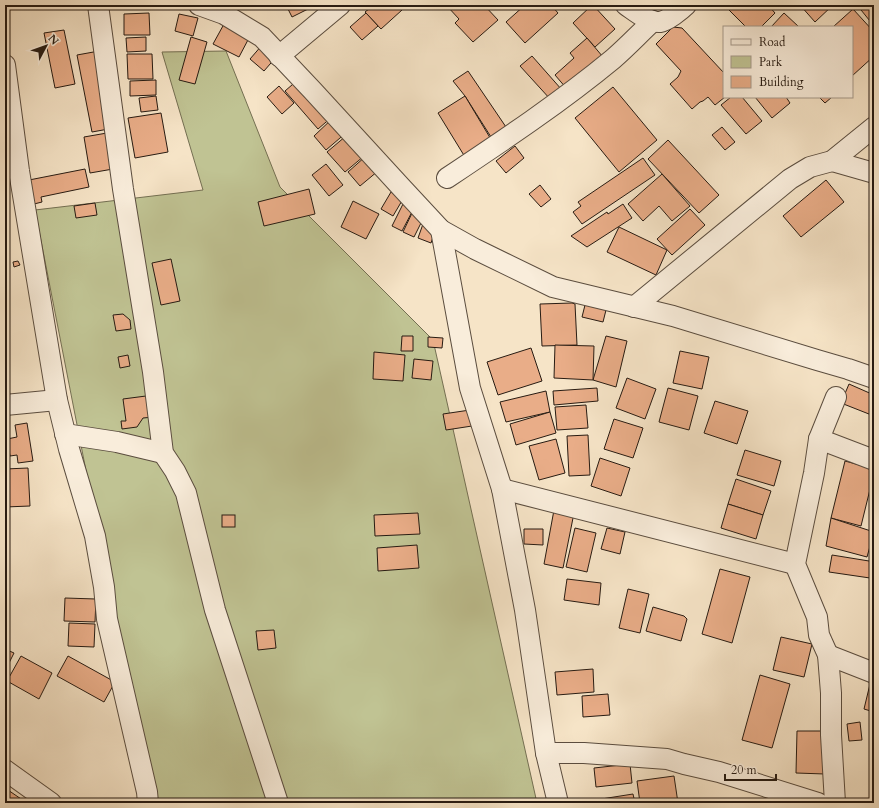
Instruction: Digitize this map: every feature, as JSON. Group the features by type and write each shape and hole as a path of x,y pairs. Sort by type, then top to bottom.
{"street":[{"path":"98,5 124,190 153,372 164,453 186,493 214,610 278,803"},
{"path":"199,5 224,14 262,37 442,230 475,249 553,287 672,316 874,378"},
{"path":"279,56 340,5"},
{"path":"626,5 642,16 653,21 661,22 678,13 686,5"},
{"path":"447,178 498,144 572,91 614,58 653,21"},
{"path":"5,65 12,171 57,400 69,449 95,536 104,588 107,619 147,792 148,803"},
{"path":"634,307 790,179 810,167 832,161 874,127"},
{"path":"832,161 874,173"},
{"path":"442,230 470,388 502,489 525,610 546,754 558,803"},
{"path":"835,803 831,735 831,693 828,655 819,635 817,617 795,564 814,473 819,440 836,397"},
{"path":"5,405 57,400"},
{"path":"65,434 117,442 164,453"},
{"path":"819,440 874,460"},
{"path":"502,489 795,564"},
{"path":"828,655 874,673"},
{"path":"546,754 584,753 667,758 684,764 719,772 818,803"},
{"path":"5,770 51,803"}],"green space":[{"path":"226,51 280,187 433,340 537,803 151,803 35,210 203,190 162,52"}],"building":[{"path":"286,5 316,5 292,17"},
{"path":"374,5 398,5 402,10 381,29 365,12"},
{"path":"484,5 498,20 473,42 455,23 459,19 447,6"},
{"path":"525,5 551,5 558,13 525,43 506,22"},
{"path":"592,5 615,29 595,47 573,23"},
{"path":"724,5 768,5 775,13 762,26 745,26"},
{"path":"800,5 833,5 815,22"},
{"path":"857,5 874,5 874,26"},
{"path":"853,9 874,32 874,56 853,75 853,26 834,26"},
{"path":"149,13 150,35 124,35 124,14"},
{"path":"366,13 378,26 362,40 350,27"},
{"path":"784,13 798,26 772,26"},
{"path":"179,14 198,18 193,36 175,31"},
{"path":"224,24 249,38 239,57 213,44"},
{"path":"673,27 682,28 723,72 724,98 715,105 708,97 692,109 670,84 678,77 681,71 656,44"},
{"path":"64,30 75,84 55,88 44,33"},
{"path":"146,37 146,51 127,52 126,38"},
{"path":"191,37 207,42 195,84 179,80"},
{"path":"587,38 603,57 567,89 555,75 574,58 570,53"},
{"path":"263,44 277,56 264,71 250,59"},
{"path":"99,51 114,128 92,132 77,55"},
{"path":"127,54 152,54 153,79 128,79"},
{"path":"532,56 562,90 551,100 520,66"},
{"path":"468,71 506,127 491,137 465,96 453,81"},
{"path":"300,78 333,116 318,129 285,91"},
{"path":"156,80 156,95 130,96 130,81"},
{"path":"279,86 294,103 282,114 267,97"},
{"path":"613,87 657,140 619,172 575,118"},
{"path":"156,96 158,110 141,112 139,98"},
{"path":"465,96 492,141 465,157 438,113"},
{"path":"730,98 743,98 762,121 746,134 721,105"},
{"path":"756,98 787,98 790,103 772,118"},
{"path":"820,98 831,98 825,103"},
{"path":"161,113 168,152 135,158 128,118"},
{"path":"334,117 347,132 326,150 314,136"},
{"path":"722,127 735,142 725,150 712,135"},
{"path":"107,133 113,169 90,173 84,137"},
{"path":"346,136 364,156 345,172 327,152"},
{"path":"668,140 719,195 699,213 648,159"},
{"path":"515,146 524,158 506,173 496,161"},
{"path":"366,156 378,171 360,186 348,172"},
{"path":"643,158 655,175 582,224 573,212 581,206 578,202"},
{"path":"326,164 343,185 329,196 312,175"},
{"path":"85,169 89,187 41,197 42,202 34,204 29,180"},
{"path":"662,174 690,206 672,221 659,206 643,221 628,204"},
{"path":"826,180 844,202 801,237 783,216"},
{"path":"540,185 551,199 541,207 529,194"},
{"path":"309,189 315,214 264,226 258,202"},
{"path":"391,192 403,199 393,216 381,209"},
{"path":"353,201 379,214 366,239 341,227"},
{"path":"95,203 97,215 76,218 74,206"},
{"path":"403,204 413,210 402,231 392,226"},
{"path":"623,204 632,218 587,247 571,236 607,212 608,214"},
{"path":"690,209 705,225 672,255 657,239"},
{"path":"413,211 424,217 414,237 403,232"},
{"path":"423,224 436,228 431,243 418,238"},
{"path":"619,227 667,250 656,275 607,252"},
{"path":"171,259 180,301 161,305 152,263"},
{"path":"18,261 20,265 14,267 13,262"},
{"path":"586,301 607,306 603,322 582,317"},
{"path":"540,304 575,304 577,345 542,346"},
{"path":"123,314 130,320 131,329 116,331 113,315"},
{"path":"402,336 413,336 413,351 401,351"},
{"path":"606,336 627,341 616,387 593,380"},
{"path":"428,337 443,338 442,348 428,347"},
{"path":"555,345 594,346 593,380 554,378"},
{"path":"531,348 542,381 498,395 487,362"},
{"path":"680,351 709,357 702,389 673,383"},
{"path":"374,352 405,355 403,381 373,379"},
{"path":"128,355 130,366 120,368 118,357"},
{"path":"414,359 433,361 431,380 412,378"},
{"path":"627,378 656,389 645,419 616,408"},
{"path":"849,384 874,395 874,416 841,403"},
{"path":"597,388 598,401 554,405 553,391"},
{"path":"668,388 698,396 689,430 659,422"},
{"path":"546,391 550,412 506,422 500,402"},
{"path":"146,396 151,398 154,417 143,418 137,427 122,429 121,421 126,421 123,399"},
{"path":"715,401 748,411 737,444 704,433"},
{"path":"586,405 588,428 557,430 555,407"},
{"path":"470,410 472,426 446,430 443,414"},
{"path":"550,412 556,433 516,445 510,424"},
{"path":"614,419 643,428 633,458 604,449"},
{"path":"27,423 33,461 18,463 17,455 10,456 7,439 17,437 15,425"},
{"path":"588,435 590,475 569,476 567,436"},
{"path":"556,439 565,473 539,480 529,446"},
{"path":"745,450 781,461 774,486 737,475"},
{"path":"600,458 630,468 621,496 591,486"},
{"path":"845,461 874,469 861,526 831,518"},
{"path":"28,468 30,506 5,507 5,469"},
{"path":"736,479 771,491 763,515 728,504"},
{"path":"728,504 763,515 756,539 721,528"},
{"path":"554,510 574,513 563,568 544,564"},
{"path":"418,513 420,534 375,536 374,515"},
{"path":"222,515 235,515 235,527 222,527"},
{"path":"831,518 874,532 867,557 826,546"},
{"path":"575,528 596,533 587,572 566,567"},
{"path":"607,528 625,532 620,554 601,549"},
{"path":"524,529 543,529 543,545 524,544"},
{"path":"417,545 419,568 378,571 377,548"},
{"path":"832,555 869,561 872,560 870,578 829,572"},
{"path":"720,569 750,577 732,643 702,634"},
{"path":"567,579 601,583 599,605 564,600"},
{"path":"628,589 649,594 640,633 619,628"},
{"path":"65,598 96,599 95,622 64,621"},
{"path":"653,607 684,616 687,619 681,641 646,631"},
{"path":"69,623 95,624 94,647 68,646"},
{"path":"274,630 276,648 258,650 256,631"},
{"path":"781,637 812,644 804,677 773,670"},
{"path":"5,649 14,653 5,671"},
{"path":"21,656 52,673 39,699 7,681"},
{"path":"68,656 115,682 104,702 57,676"},
{"path":"593,669 594,692 557,695 555,672"},
{"path":"760,675 790,684 772,748 742,740"},
{"path":"870,684 874,685 874,712 864,709"},
{"path":"608,694 610,715 583,717 582,696"},
{"path":"860,722 862,740 849,741 847,724"},
{"path":"797,731 825,731 825,774 796,773"},
{"path":"630,764 632,783 596,787 594,768"},
{"path":"674,776 678,803 640,803 637,781"},
{"path":"5,788 27,803 5,803"},
{"path":"633,794 635,803 595,803 595,800"}]}
